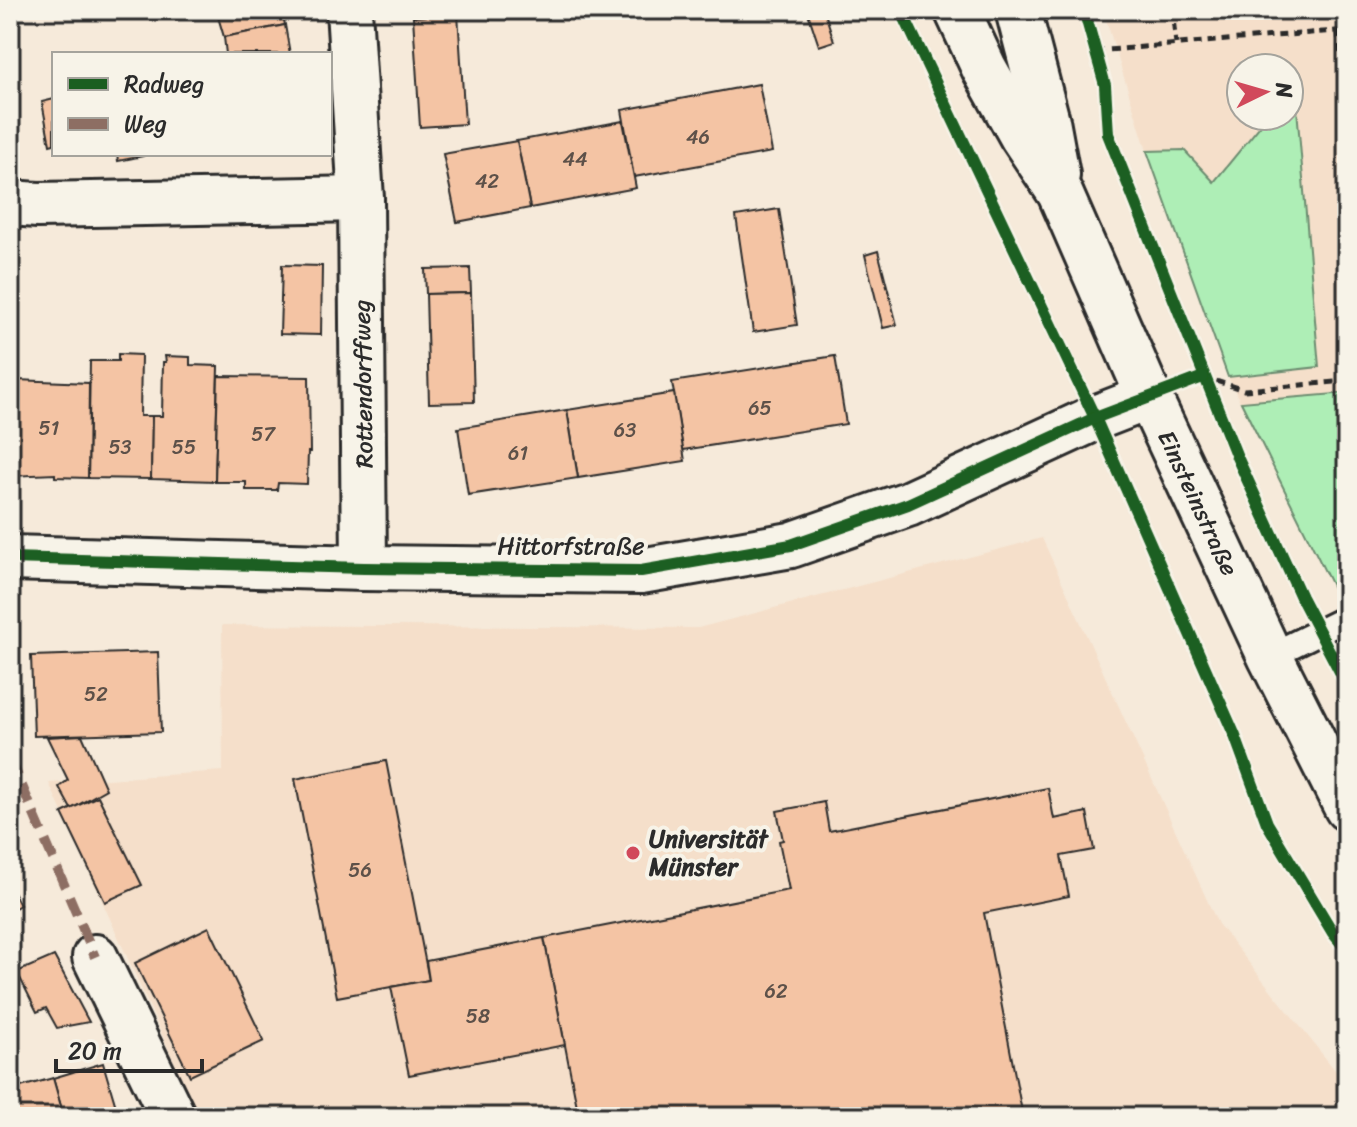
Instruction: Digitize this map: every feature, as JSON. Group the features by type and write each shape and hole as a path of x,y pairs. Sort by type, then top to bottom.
{"street":[{"name":"Rottendorffweg","path":"349,10 361,199 364,568"},
{"name":"Einsteinstraße","path":"957,10 984,68 1022,136 1060,193 1149,397 1270,656 1347,808"},
{"name":"Einsteinstraße","path":"1018,10 1047,121 1060,193"},
{"path":"10,203 361,199"},
{"name":"Hittorfstraße","path":"10,558 364,568 641,571 791,545 908,504 1095,418 1149,397"},
{"path":"95,957 173,1117"}],"lane":[{"path":"1270,656 1347,618"}],"path":[{"path":"1172,10 1176,44"},
{"path":"1096,51 1347,30"},
{"path":"1338,31 1347,129"},
{"path":"1149,397 1203,377 1244,390 1347,381"}],"shaded area":[{"path":"1103,10 1347,10 1347,617 1228,377 1147,151"},
{"name":"Universität Münster","path":"1042,538 1218,924 1347,1085 1347,1117 199,1117 49,783 223,771 222,625 698,628"}],"green space":[{"path":"1255,132 1299,132 1319,367 1228,377 1147,151 1184,150 1214,182"},
{"path":"1347,393 1347,601 1341,604 1241,402"}],"building":[{"path":"216,10 282,10 285,25 224,37"},
{"path":"807,10 824,10 834,41 819,46"},
{"path":"458,14 465,124 420,127 413,17"},
{"path":"285,25 290,52 226,52 224,37"},
{"path":"759,84 772,152 634,177 622,110"},
{"path":"52,100 50,145 42,102"},
{"path":"623,121 636,188 530,208 517,141"},
{"path":"517,141 530,208 457,222 443,154"},
{"path":"117,156 143,156 118,161"},
{"path":"779,209 797,325 753,332 736,216"},
{"path":"878,251 897,325 883,328 865,255"},
{"path":"282,265 322,266 321,335 280,334"},
{"path":"470,268 471,293 426,294 425,269"},
{"path":"471,293 474,402 429,403 426,294"},
{"path":"118,354 141,355 140,416 152,416 151,479 88,478 90,361 118,361"},
{"path":"165,356 190,357 190,365 218,366 215,481 151,479 152,416 162,416"},
{"path":"835,356 846,424 683,450 672,382"},
{"path":"218,376 309,377 310,452 307,484 278,483 277,490 246,490 246,482 215,482"},
{"path":"10,381 89,383 88,478 55,477 55,474 10,476"},
{"path":"674,393 685,461 578,478 567,410"},
{"path":"567,410 578,478 468,495 458,428"},
{"path":"158,652 161,732 34,736 31,656"},
{"path":"82,735 106,789 71,809 59,787 68,780 47,737"},
{"path":"386,761 429,980 337,997 295,779"},
{"path":"1048,788 1054,819 1087,812 1094,850 1061,856 1069,896 984,913 1023,1117 579,1117 544,938 789,890 779,841 783,840 777,811 824,802 829,831"},
{"path":"98,796 142,885 105,902 62,813"},
{"path":"10,886 20,905 10,911"},
{"path":"209,927 264,1041 190,1076 135,963"},
{"path":"544,938 565,1045 409,1075 391,987 429,980 426,961"},
{"path":"54,956 89,1022 57,1028 46,1008 37,1012 17,972"},
{"path":"103,1063 119,1117 64,1117 53,1078"},
{"path":"53,1078 64,1117 11,1117 10,1090"}],"marked path":[{"path":"10,758 95,957"}],"cycle path":[{"path":"901,10 1095,418 1235,736 1267,823 1333,933 1347,950"},
{"path":"1084,10 1105,85 1108,134 1237,457 1301,597 1347,685"},
{"path":"10,558 364,568 641,571 791,545 908,504 1095,418 1203,377"}],"place":[{"name":"Universität Münster","path":"633,853"}]}
